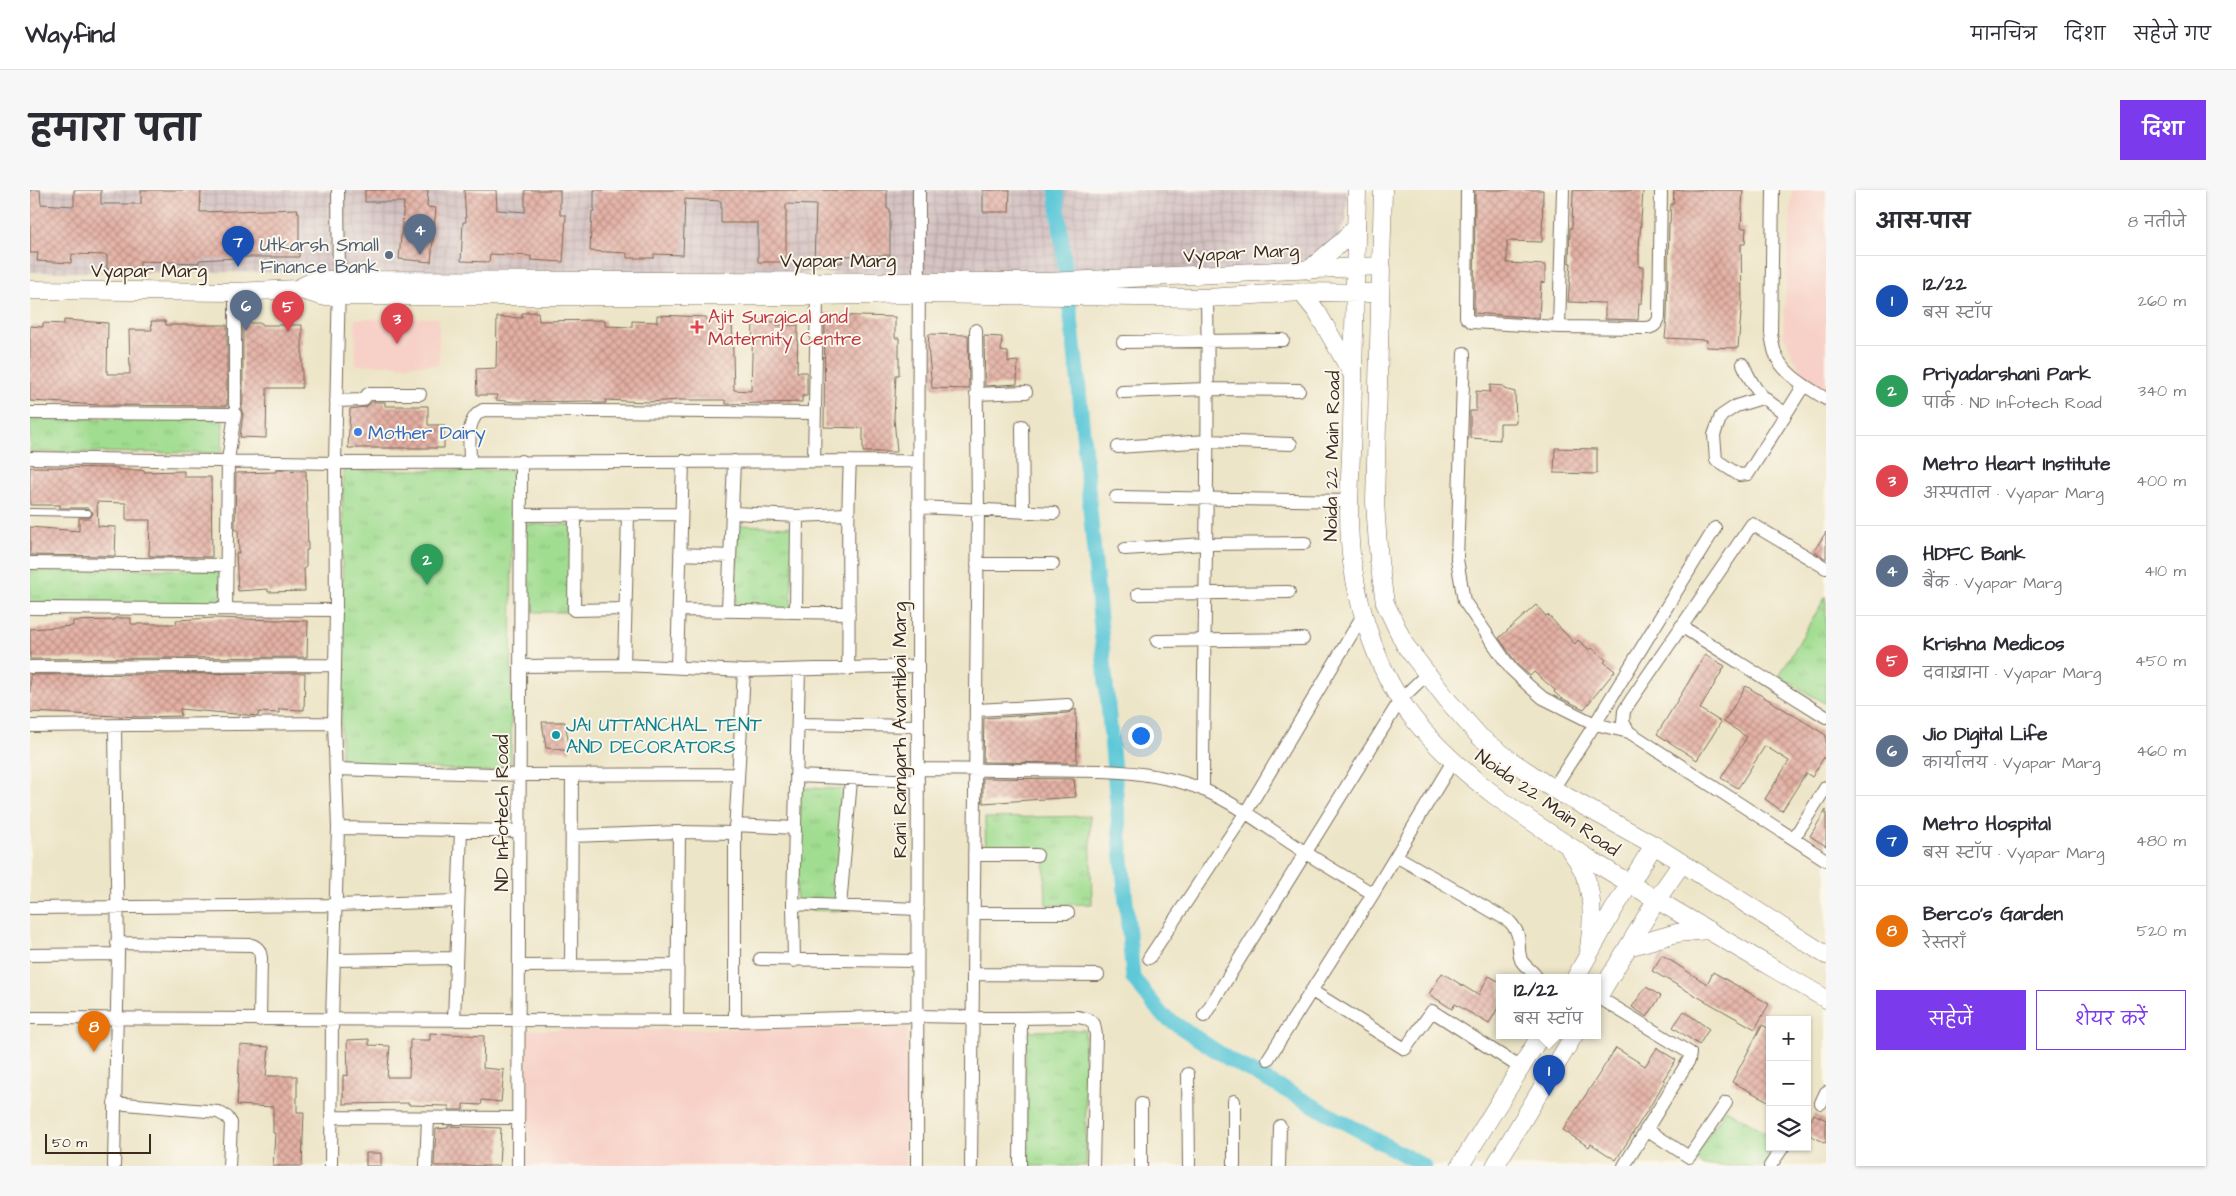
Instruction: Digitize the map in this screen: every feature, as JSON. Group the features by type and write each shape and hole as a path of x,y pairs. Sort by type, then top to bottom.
{"street":[{"path":"331,1166 332,1020 338,828 334,723 338,190"},
{"name":"Rani Ramgarh Avantibai Marg","path":"917,1166 919,190"},
{"name":"Noida 22 Main Road","path":"1357,190 1354,375 1349,501 1352,562 1363,615 1386,675 1412,717 1453,761 1496,796 1630,884 1826,999"},
{"name":"Noida 22 Main Road","path":"1383,190 1375,502 1378,562 1386,603 1405,645 1480,737 1553,790 1654,845 1826,955"},
{"path":"1468,190 1466,317 1468,320 1472,322 1558,327 1644,328 1651,328 1657,325 1659,318 1661,190"},
{"path":"1558,327 1563,190"},
{"path":"1773,190 1771,333 1775,355 1786,369 1804,385 1826,399"},
{"path":"1309,270 1345,239 1356,226"},
{"name":"Vyapar Marg","path":"1086,289 1356,266 1380,266"},
{"name":"Vyapar Marg","path":"30,290 235,292 297,289 313,282 338,288 817,296 918,288"},
{"name":"Vyapar Marg","path":"338,288 1086,289 1206,298 1301,292 1379,293"},
{"path":"235,292 235,404"},
{"path":"1301,292 1317,312 1354,375"},
{"path":"814,461 817,296"},
{"path":"1203,790 1203,639 1208,498 1206,298"},
{"path":"970,1166 978,509 976,330"},
{"path":"1123,342 1283,340"},
{"path":"1464,354 1457,559 1464,601 1511,669 1543,698 1595,724 1629,732 1826,860"},
{"path":"1743,364 1752,385 1762,398 1786,414"},
{"path":"1762,398 1736,406 1720,416 1714,435 1716,460 1739,475 1748,474 1804,385"},
{"path":"1122,392 1207,388 1299,390"},
{"path":"976,394 1026,392"},
{"path":"336,401 363,400 368,394 420,394"},
{"path":"470,461 470,427 475,414 483,410 815,413"},
{"path":"30,413 235,414 228,460 226,609"},
{"path":"1022,426 1023,512"},
{"path":"1118,447 1207,441 1290,444"},
{"path":"30,458 335,463 470,461 918,461"},
{"name":"ND Infotech Road","path":"518,1166 521,461"},
{"path":"677,667 683,461"},
{"path":"728,609 734,461"},
{"path":"848,669 847,514 850,461"},
{"path":"1116,497 1349,501"},
{"path":"918,507 1054,513"},
{"path":"733,513 797,516 847,514"},
{"path":"521,515 680,514"},
{"path":"575,515 574,610 625,609"},
{"path":"624,665 628,515"},
{"path":"796,611 797,516"},
{"path":"1629,732 1623,722 1624,711 1752,524 1826,568"},
{"path":"1553,790 1715,528"},
{"path":"1125,549 1205,544 1304,544"},
{"path":"680,554 730,556"},
{"path":"30,563 227,565"},
{"path":"977,564 1053,564"},
{"path":"1138,594 1289,592"},
{"path":"30,608 336,610"},
{"path":"679,610 728,609 849,612"},
{"path":"1149,958 1246,812 1363,615"},
{"path":"1681,626 1826,717"},
{"path":"1157,640 1303,639"},
{"path":"30,667 335,665"},
{"path":"520,666 624,665 744,671 918,666"},
{"path":"794,961 794,828 799,670"},
{"path":"735,1021 735,829 744,671"},
{"path":"1204,1016 1400,699 1427,674"},
{"path":"976,710 1068,705"},
{"path":"30,726 115,727 334,723"},
{"path":"798,724 918,726"},
{"path":"114,1166 117,1019 115,727"},
{"path":"1268,1059 1374,894 1453,761"},
{"path":"336,769 520,775 738,774"},
{"path":"796,776 850,780 975,769 1133,772 1157,776 1203,790 1246,812 1305,852 1374,894"},
{"path":"571,967 572,775"},
{"path":"840,906 850,780"},
{"path":"1794,838 1826,786"},
{"path":"338,828 520,830"},
{"path":"572,836 794,828"},
{"path":"454,1020 461,830"},
{"path":"677,1021 679,832"},
{"path":"1564,842 1581,863 1590,889 1592,925 1588,958"},
{"path":"1578,974 1654,845"},
{"path":"974,855 1037,855"},
{"path":"1396,856 1509,921 1516,928 1520,937 1520,958 1535,974"},
{"path":"1601,992 1682,863"},
{"path":"30,908 337,905 458,900"},
{"path":"793,904 918,909"},
{"path":"974,913 1068,913"},
{"path":"1628,947 1676,933 1708,930"},
{"path":"30,955 117,948 252,946 257,948 261,958 260,1020"},
{"path":"335,960 455,958"},
{"path":"760,959 794,961 918,961"},
{"path":"519,966 678,965"},
{"path":"973,974 1098,975"},
{"path":"1312,991 1405,1048 1432,1012 1521,1068"},
{"path":"1601,999 1690,1053 1689,1060 1624,1166"},
{"path":"30,1018 735,1021 917,1016 1078,1017 1087,1019 1094,1024 1096,1036 1094,1166"},
{"path":"1020,1018 1020,1166"},
{"path":"1461,1164 1539,1039"},
{"path":"1495,1166 1572,1039"},
{"path":"1188,1074 1189,1166"},
{"path":"1234,1101 1234,1166"},
{"path":"114,1103 218,1112 227,1117 231,1124 229,1166"},
{"path":"1646,1129 1689,1157 1726,1103"},
{"path":"1141,1104 1141,1166"},
{"path":"331,1117 518,1118"},
{"path":"426,1166 428,1118"},
{"path":"1279,1166 1280,1126"},
{"path":"1770,1166 1780,1151"}],"lane":[{"path":"30,512 88,513"}],"shaded area":[{"path":"30,190 1347,190 1346,221 1330,251 1303,281 940,273 30,272"},
{"path":"1792,190 1826,190 1826,389 1802,373 1783,335"},
{"path":"439,318 439,365 356,365 355,319"},
{"path":"907,1028 905,1166 528,1166 528,1030"}],"green space":[{"path":"30,418 223,419 222,453 30,452"},
{"path":"343,470 512,470 511,773 341,763"},
{"path":"524,524 572,525 572,612 524,612"},
{"path":"737,525 793,527 791,614 736,613"},
{"path":"30,568 222,570 222,604 30,603"},
{"path":"1826,596 1826,704 1779,676"},
{"path":"799,788 846,789 844,911 796,910"},
{"path":"1090,816 1092,904 1046,905 1044,849 986,850 985,818"},
{"path":"1085,1030 1086,1166 1026,1166 1025,1031"},
{"path":"1726,1109 1766,1133 1766,1151 1775,1151 1764,1166 1704,1166 1693,1159"}],"building":[{"path":"30,190 40,190 41,204 74,206 74,190 101,190 101,204 141,204 141,190 201,190 200,212 298,209 299,257 236,257 199,260 199,263 140,261 140,269 107,269 107,255 72,254 71,263 37,261 38,253 30,253"},
{"path":"365,190 428,190 427,207 436,208 431,262 399,259 404,202 365,202"},
{"path":"464,190 496,190 497,210 525,212 525,190 560,190 560,215 566,215 563,262 531,260 531,256 490,254 489,262 461,261 463,222 466,222"},
{"path":"594,190 887,190 887,209 890,209 890,255 842,256 842,263 814,262 816,205 786,204 786,262 758,262 758,223 721,223 721,201 685,199 683,255 654,254 654,258 627,258 627,253 590,251"},
{"path":"983,190 1010,190 1009,212 983,212"},
{"path":"1475,190 1543,190 1542,242 1507,241 1507,263 1545,265 1545,283 1541,282 1539,318 1474,313"},
{"path":"1573,190 1641,190 1643,192 1639,267 1643,267 1643,287 1642,303 1639,303 1638,320 1605,319 1605,303 1568,302"},
{"path":"1674,190 1743,190 1741,228 1746,228 1745,244 1741,244 1742,302 1738,348 1706,347 1707,340 1665,338 1669,223"},
{"path":"538,312 539,321 605,320 605,326 632,327 632,321 657,322 657,315 706,317 706,320 732,320 734,390 751,391 753,321 776,322 776,325 798,325 797,372 807,372 807,396 802,396 802,402 726,404 725,400 648,402 605,400 606,403 593,403 593,401 515,402 496,400 497,395 477,395 476,369 496,368 497,317 522,318 522,313"},
{"path":"825,315 895,317 895,338 899,338 899,375 896,375 894,418 897,452 863,452 863,428 824,427"},
{"path":"64,320 108,323 107,374 130,374 129,330 152,330 151,321 165,321 166,325 227,325 227,406 99,405 30,401 30,326 43,327 43,323 64,324"},
{"path":"247,323 302,325 302,388 267,388 266,438 240,437 243,415 241,409 243,404 243,325 247,325"},
{"path":"929,334 968,335 969,389 932,388 928,346"},
{"path":"984,336 1002,337 1001,351 1008,352 1008,362 1018,361 1017,384 985,386"},
{"path":"1490,385 1504,386 1504,389 1515,392 1516,423 1500,423 1500,440 1470,438 1470,411 1476,411 1476,391 1490,392"},
{"path":"372,402 385,402 385,406 428,406 428,425 444,425 444,448 348,448 350,409 366,407"},
{"path":"1555,448 1597,449 1597,474 1554,473"},
{"path":"30,467 118,468 118,470 144,470 144,472 184,471 184,477 211,477 212,557 149,556 150,520 126,520 126,503 97,502 98,526 116,527 115,556 30,555 30,527 79,531 79,518 90,518 93,513 88,508 60,508 60,505 30,505"},
{"path":"276,470 306,471 308,550 306,550 306,568 304,568 305,591 268,592 268,589 238,591 236,553 239,553 238,530 235,530 236,473 276,472"},
{"path":"1826,532 1826,559 1814,551"},
{"path":"1536,605 1575,644 1578,640 1590,650 1592,648 1615,671 1584,709 1561,698 1554,692 1555,690 1534,672 1530,676 1517,664 1499,638"},
{"path":"115,618 131,618 131,624 177,624 176,620 214,618 308,621 307,657 30,659 30,629 73,626 73,621 115,620"},
{"path":"1705,655 1725,666 1700,709 1721,722 1697,760 1657,734"},
{"path":"305,673 304,710 279,709 279,713 259,712 258,716 180,709 181,716 140,717 30,712 30,675"},
{"path":"1746,686 1826,735 1826,754 1812,777 1806,773 1782,811 1765,799 1789,761 1765,746 1738,788 1721,778 1747,737 1724,722"},
{"path":"1076,709 1077,763 983,762 984,718 1068,713"},
{"name":"JAI UTTANCHAL TENT AND DECORATORS","path":"542,722 565,722 570,751 546,748"},
{"path":"983,778 1074,779 1076,797 983,803"},
{"path":"1826,810 1826,846 1810,836"},
{"path":"1662,955 1707,984 1713,972 1769,1004 1755,1029 1652,971"},
{"path":"1442,973 1478,995 1489,976 1496,980 1496,1011 1489,1024 1455,1004 1452,1009 1429,994"},
{"path":"1646,987 1661,996 1647,1017 1632,1007"},
{"path":"1684,1011 1709,1029 1699,1045 1673,1027"},
{"path":"1762,1025 1766,1027 1766,1100 1732,1082"},
{"path":"430,1033 484,1036 483,1068 504,1070 501,1102 482,1100 481,1105 463,1104 463,1110 449,1110 449,1106 409,1105 409,1103 343,1104 343,1075 348,1076 347,1040 369,1039 369,1045 390,1046 387,1077 409,1077 410,1040 430,1040"},
{"path":"240,1045 269,1047 266,1076 297,1076 297,1112 304,1112 302,1166 273,1166 275,1133 273,1133 273,1107 237,1105"},
{"path":"1616,1048 1645,1066 1657,1048 1676,1060 1663,1080 1665,1081 1649,1108 1616,1160 1591,1144 1589,1147 1563,1130"},
{"path":"1814,1114 1826,1120 1826,1143 1811,1136 1811,1120"},
{"path":"448,1126 501,1128 499,1166 434,1166 436,1129 448,1128"},
{"path":"366,1153 381,1153 381,1166 366,1166"}],"waterway":[{"path":"1056,190 1078,378 1133,978 1162,1015 1230,1060 1424,1166"}],"place":[{"name":"Utkarsh Small Finance Bank","path":"389,255"},
{"name":"HDFC Bank","path":"420,255"},
{"name":"Metro Hospital","path":"238,267"},
{"name":"Ajit Surgical and Maternity Centre","path":"697,327"},
{"name":"Jio Digital Life","path":"246,331"},
{"name":"Krishna Medicos","path":"288,332"},
{"name":"Metro Heart Institute","path":"397,344"},
{"name":"Mother Dairy","path":"358,432"},
{"name":"Priyadarshani Park","path":"427,585"},
{"name":"JAI UTTANCHAL TENT AND DECORATORS","path":"556,735"},
{"name":"Berco's Garden","path":"94,1052"},
{"name":"12/22","path":"1549,1096"}]}
